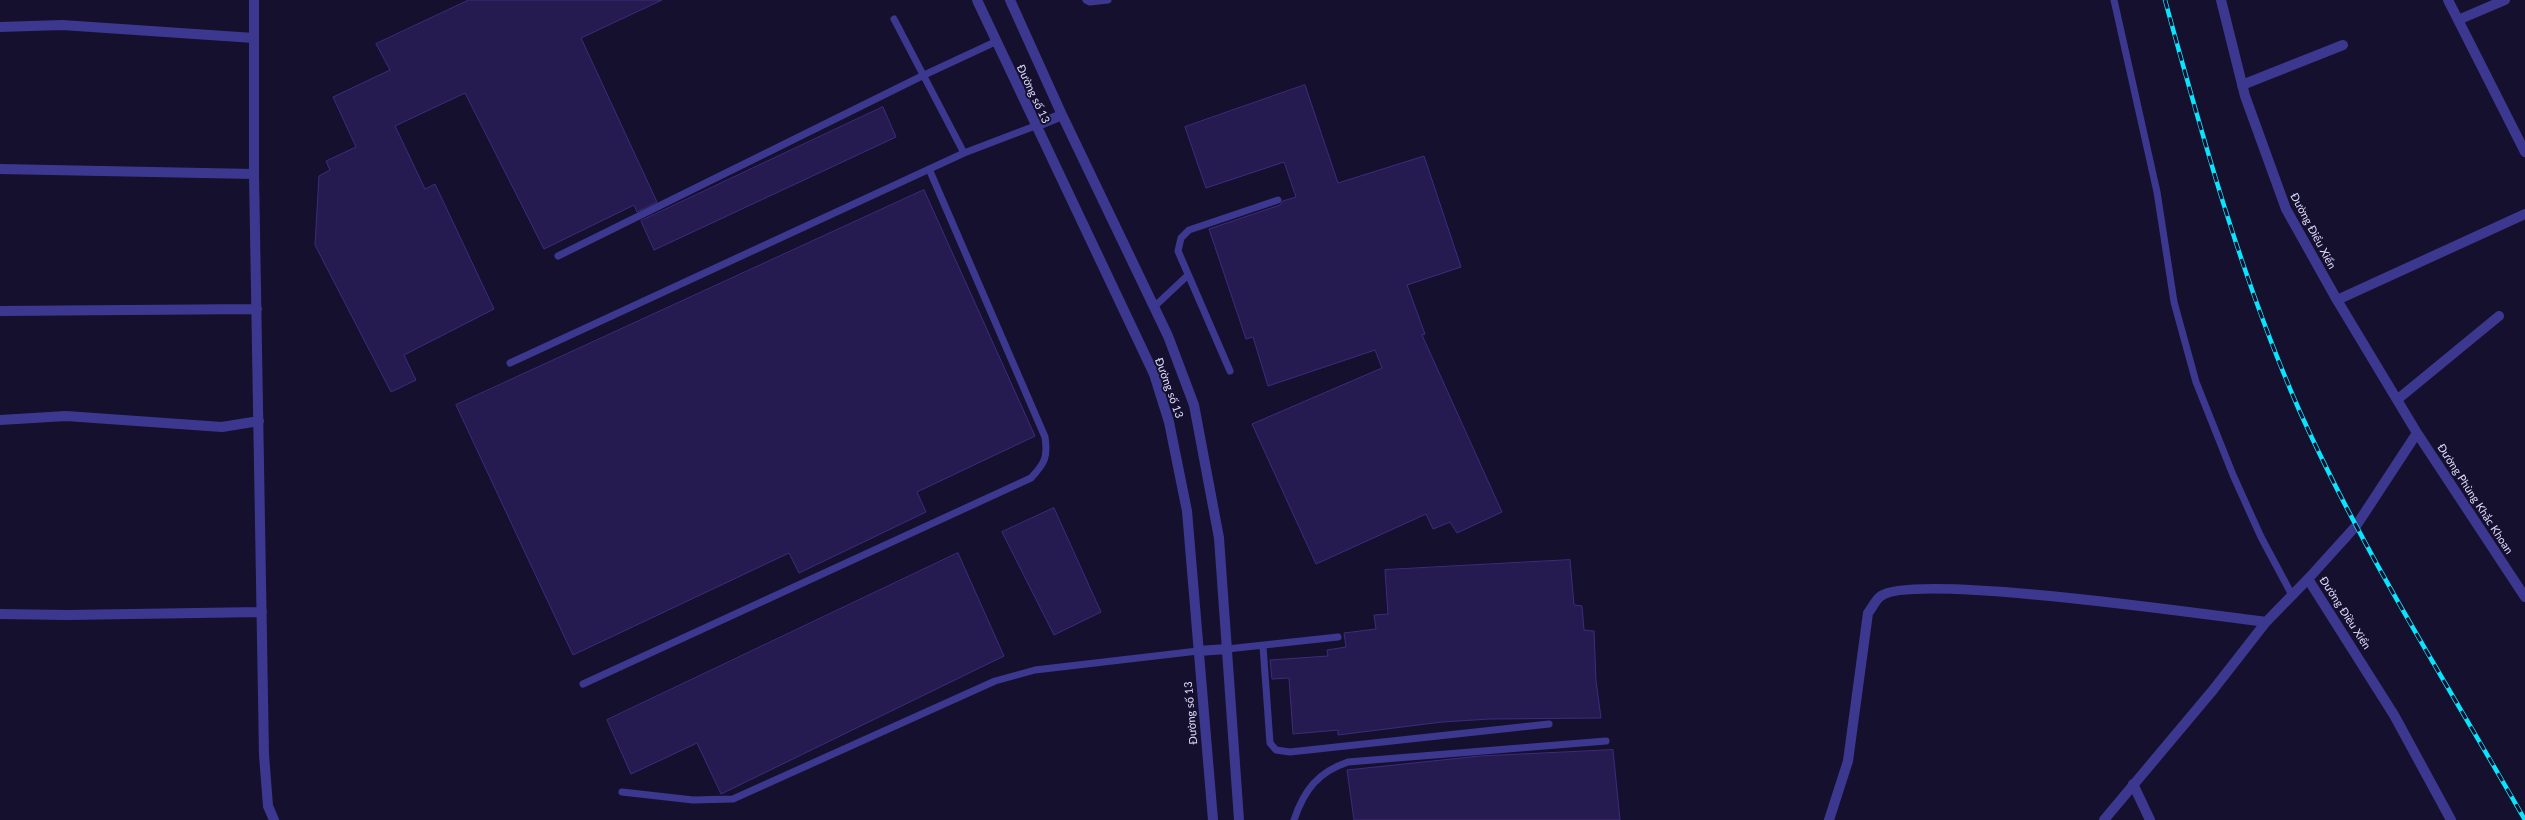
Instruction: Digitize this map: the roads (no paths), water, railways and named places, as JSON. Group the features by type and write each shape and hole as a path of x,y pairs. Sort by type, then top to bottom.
{"street":[{"path":"254,0 254,174 264,755 268,806 274,820"},
{"name":"Đường số 13","path":"977,0 1034,126 1154,374 1169,422 1187,511 1213,820"},
{"name":"Đường số 13","path":"1010,0 1062,115 1155,306 1171,342 1194,405 1208,471 1219,538 1239,820"},
{"name":"Đường Điểu Xiển","path":"2221,0 2242,86 2286,209 2337,300 2418,433"},
{"path":"2448,0 2525,152"},
{"path":"2458,20 2505,0"},
{"path":"0,27 62,25 254,38"},
{"path":"2242,86 2343,45"},
{"path":"1034,126 1062,115"},
{"path":"0,169 254,174"},
{"path":"2337,300 2525,214"},
{"path":"0,311 257,309"},
{"path":"2398,399 2499,316"},
{"path":"0,420 66,416 222,427 259,421"},
{"name":"Đường Điều Xiển","path":"2418,433 2356,526 2308,579 2394,714 2451,820"},
{"name":"Đường Phùng Khắc Khoan","path":"2418,433 2525,597"},
{"path":"2104,820 2213,690 2266,622 2308,579"},
{"path":"1829,820 1848,761 1868,613 1881,595 1900,590 1983,590 2266,622"},
{"path":"0,614 67,615 262,612"},
{"path":"1198,651 1227,649"},
{"path":"2133,784 2150,820"}],"lane":[{"path":"1086,0 1090,2 1108,0"},
{"path":"2114,0 2156,192 2174,302 2196,382 2236,482 2261,537 2292,595"},
{"path":"894,19 922,76 964,153"},
{"path":"558,256 922,76 995,42"},
{"path":"510,363 964,153 1034,126"},
{"path":"583,684 1031,478 1042,466 1047,453 1045,437 929,170"},
{"path":"1230,371 1187,276 1178,251 1181,238 1189,230 1278,200"},
{"path":"1155,306 1187,276"},
{"path":"1227,649 1338,637"},
{"path":"1263,646 1270,743 1276,750 1290,752 1549,724"},
{"path":"622,792 693,800 733,799 995,681 1035,670 1198,651"},
{"path":"1294,820 1301,799 1315,782 1331,768 1348,762 1606,741"}],"railway":[{"path":"2165,0 2225,209 2260,311 2300,412 2351,517 2379,568 2525,820"}]}
